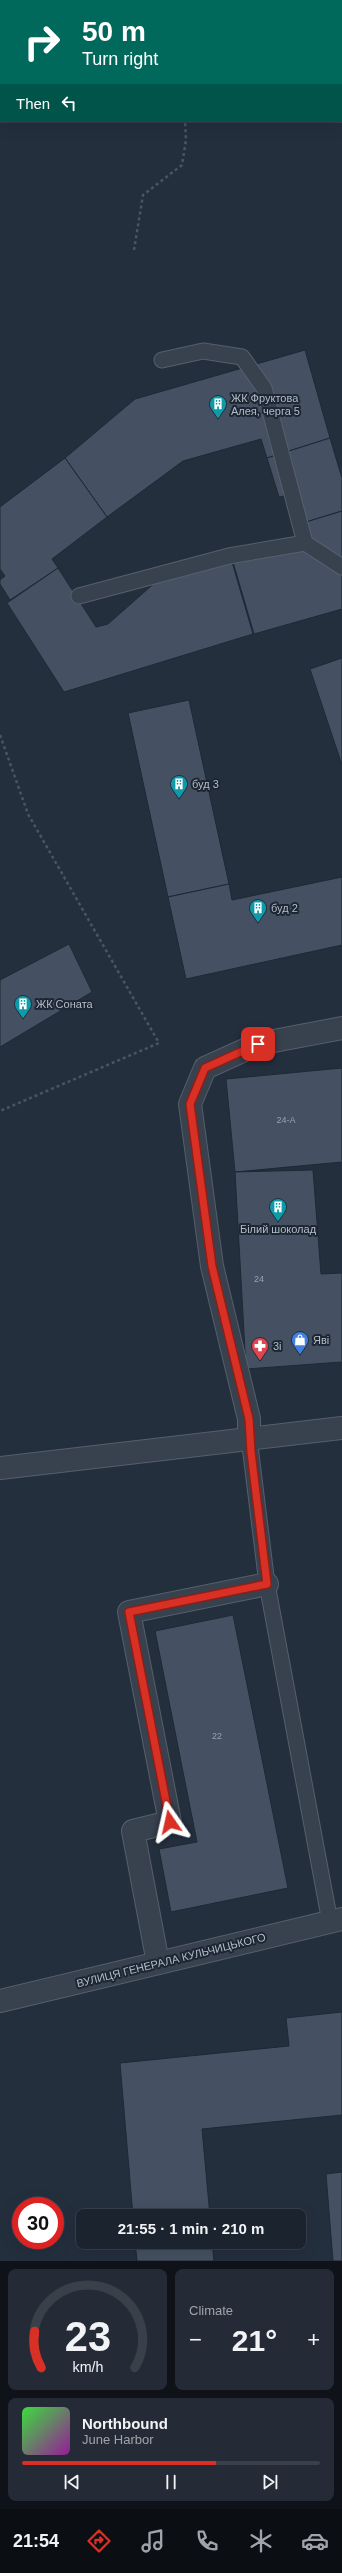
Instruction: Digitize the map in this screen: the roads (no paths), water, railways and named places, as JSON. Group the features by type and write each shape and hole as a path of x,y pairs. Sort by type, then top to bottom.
{"street":[{"path":"249,1438 249,1419 212,1266 190,1104 205,1068 258,1044 342,1028"},
{"path":"0,1468 342,1428"},
{"path":"158,1963 134,1831 170,1822 129,1612 267,1584"},
{"name":"ВУЛИЦЯ ГЕНЕРАЛА КУЛЬЧИЦЬКОГО","path":"0,2002 336,1920"}],"lane":[{"path":"162,360 203,351 242,357 264,388 305,543 342,567"},
{"path":"80,596 229,556 305,543"},
{"path":"249,1438 267,1584 336,1920"}],"place":[{"name":"ЖК Фруктова Алея, черга 5","path":"218,419"},
{"name":"буд 3","path":"179,799"},
{"name":"буд 2","path":"258,923"},
{"name":"ЖК Соната","path":"23,1019"},
{"name":"Білий шоколад","path":"278,1222"},
{"name":"Яві","path":"300,1355"},
{"name":"3і","path":"260,1361"}]}
